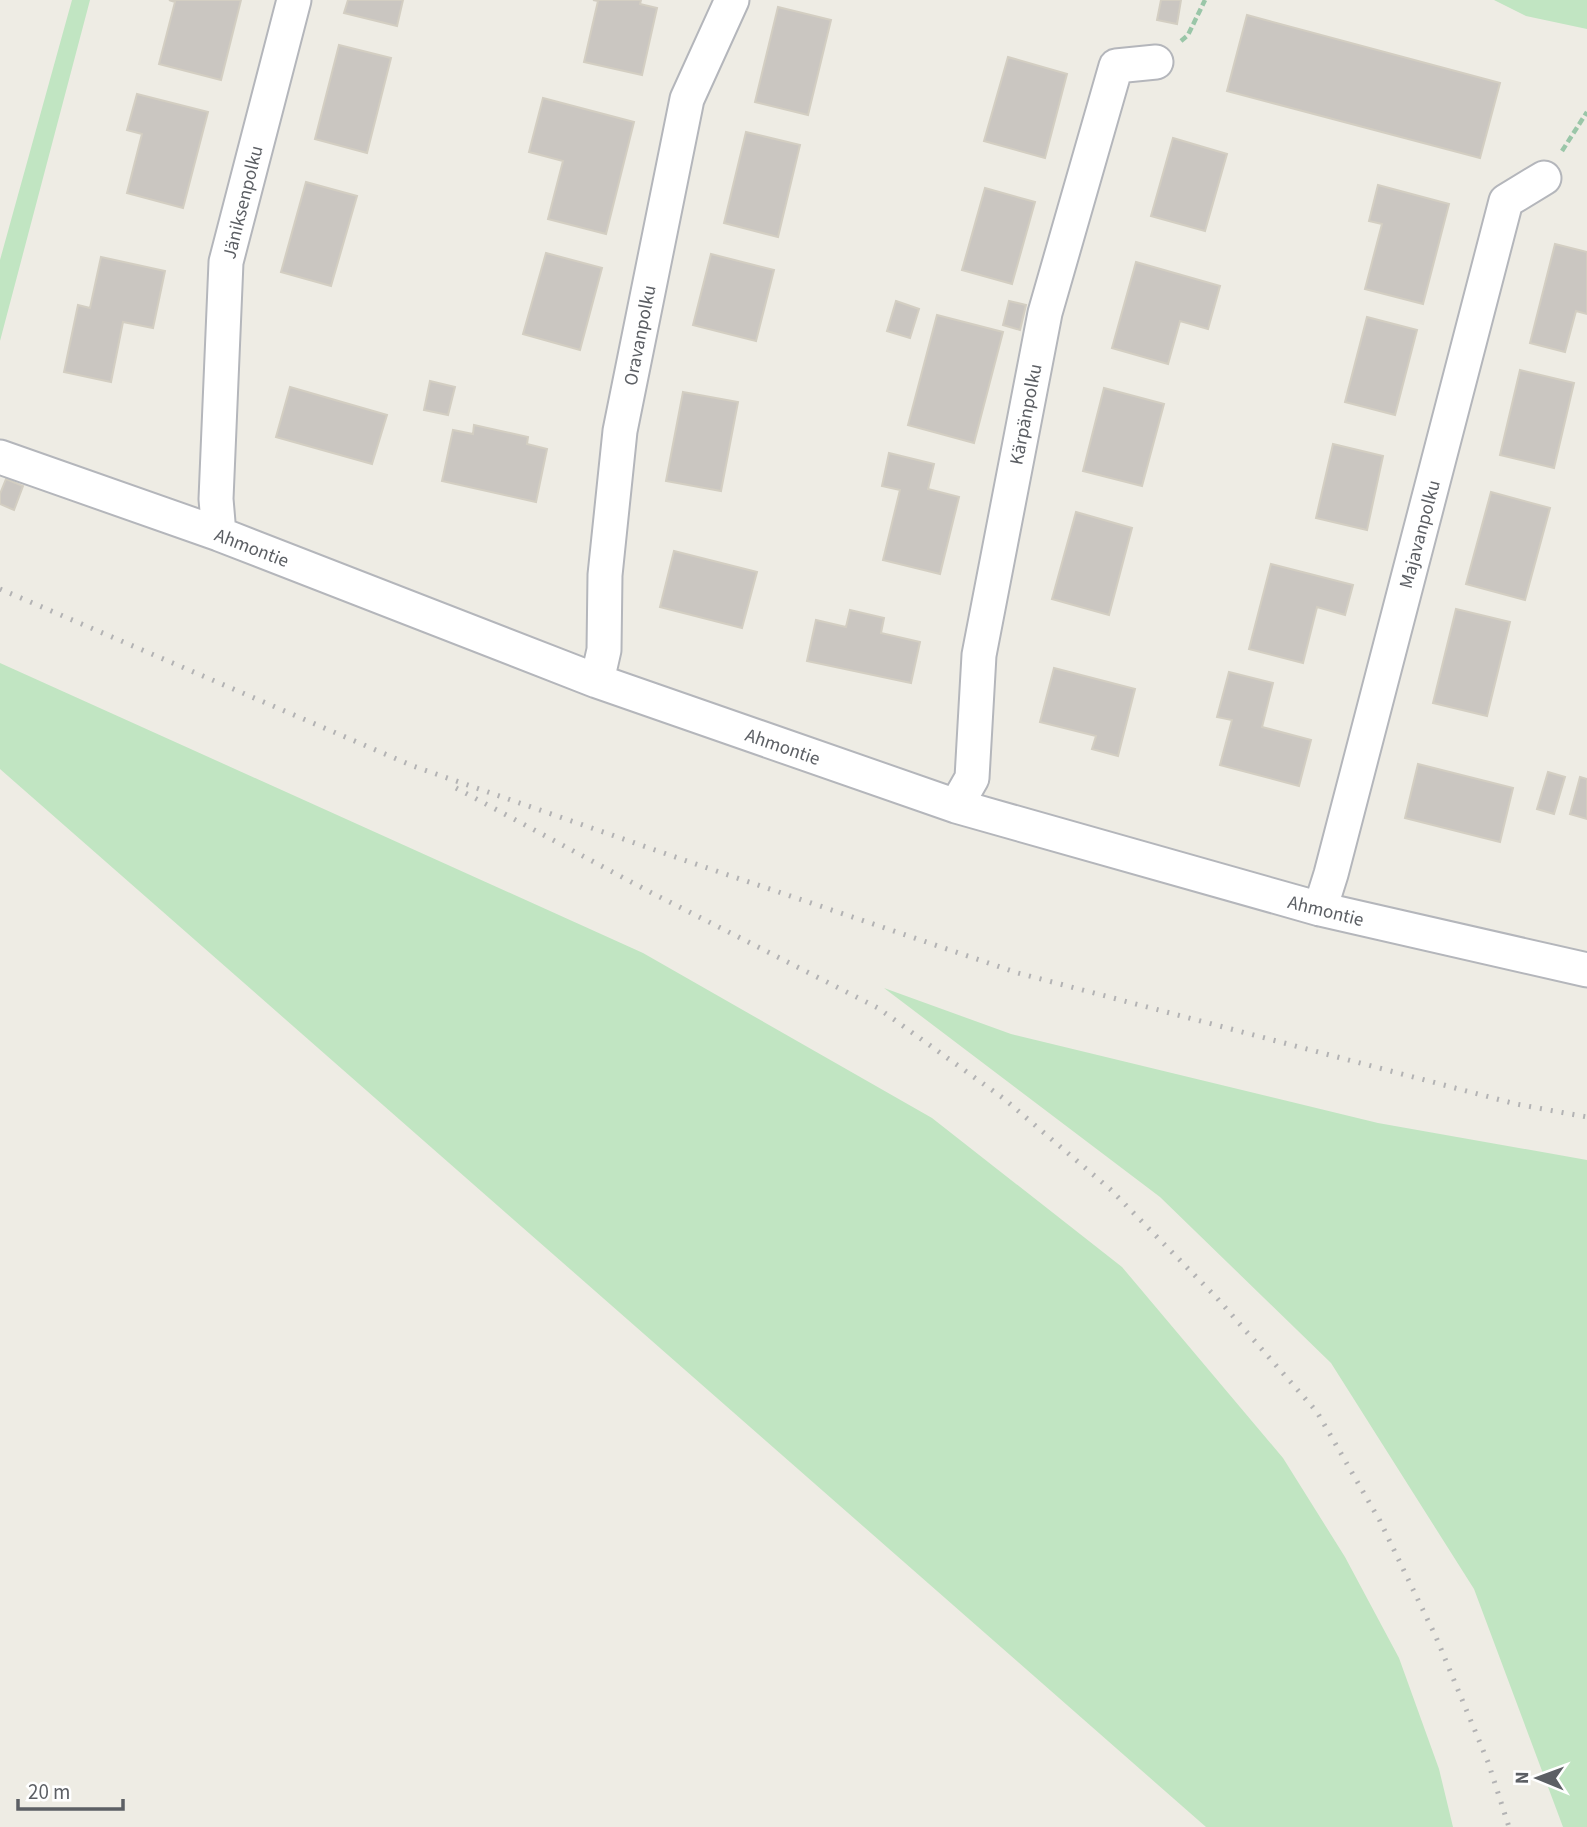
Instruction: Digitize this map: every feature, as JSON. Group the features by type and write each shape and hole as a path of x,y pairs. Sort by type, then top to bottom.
{"street":[{"name":"Jäniksenpolku","path":"219,534 216,499 226,262 293,0"},
{"name":"Oravanpolku","path":"597,681 604,650 605,575 620,431 687,99 732,0"},
{"name":"Kärpänpolku","path":"956,806 972,778 979,655 1045,313 1116,66 1156,62"},
{"name":"Majavanpolku","path":"1320,909 1506,201 1544,178"},
{"name":"Ahmontie","path":"0,457 219,534 597,681 956,806 1320,909 1587,970"}],"path":[{"path":"1156,62 1188,35 1205,0"},
{"path":"1544,178 1587,112"}],"green space":[{"path":"72,0 90,0 0,341 0,260"},
{"path":"1494,0 1587,0 1587,29 1526,16"},
{"path":"0,663 643,953 932,1118 1122,1267 1283,1458 1345,1557 1399,1658 1439,1769 1453,1827 1206,1827 0,769"},
{"path":"884,988 1011,1034 1378,1123 1587,1160 1587,1827 1563,1827 1474,1589 1331,1363 1160,1197"}],"building":[{"path":"169,0 241,0 221,80 159,64 175,2"},
{"path":"348,0 403,0 397,26 344,13"},
{"path":"593,0 641,0 640,4 657,8 642,75 584,62 598,1"},
{"path":"1161,0 1181,0 1177,24 1157,20"},
{"path":"778,7 831,20 808,115 755,102"},
{"path":"1247,15 1500,83 1480,158 1227,91"},
{"path":"339,45 391,58 367,153 315,139"},
{"path":"1008,57 1067,74 1045,158 984,141"},
{"path":"137,94 208,112 183,208 127,193 142,134 127,130"},
{"path":"543,98 634,122 606,234 548,219 563,161 529,152"},
{"path":"746,132 800,145 778,237 724,223"},
{"path":"1173,138 1227,154 1205,231 1151,216"},
{"path":"306,182 357,196 331,286 281,272"},
{"path":"1378,185 1449,204 1423,304 1365,289 1382,224 1369,221"},
{"path":"985,188 1035,202 1012,284 962,270"},
{"path":"1555,244 1587,252 1587,314 1576,311 1565,352 1530,343"},
{"path":"546,253 602,268 580,350 523,334"},
{"path":"711,254 774,270 756,341 693,325"},
{"path":"101,257 165,271 153,328 123,322 111,382 64,372 78,305 90,308"},
{"path":"1136,262 1220,286 1208,329 1180,321 1168,364 1112,348"},
{"path":"896,301 919,309 910,338 887,331"},
{"path":"1009,301 1026,305 1020,330 1003,325"},
{"path":"937,315 1003,332 974,443 908,425"},
{"path":"1367,317 1417,330 1395,415 1345,402"},
{"path":"1520,370 1574,383 1554,468 1500,455"},
{"path":"430,381 455,387 448,415 424,410"},
{"path":"290,387 387,415 372,464 276,437"},
{"path":"1104,388 1164,404 1142,486 1083,471"},
{"path":"683,392 738,402 721,491 666,481"},
{"path":"474,425 528,437 527,444 547,449 536,502 442,481 453,430 473,434"},
{"path":"1333,444 1383,456 1367,530 1316,518"},
{"path":"889,453 934,464 928,489 959,497 940,574 883,560 900,490 882,486"},
{"path":"6,479 23,486 14,510 0,504 0,494"},
{"path":"1491,492 1550,508 1525,600 1466,584"},
{"path":"1076,512 1132,528 1109,615 1052,599"},
{"path":"674,551 757,572 742,628 660,607"},
{"path":"1271,564 1353,585 1345,615 1317,607 1303,663 1249,649"},
{"path":"1456,609 1510,622 1487,716 1433,703"},
{"path":"850,610 884,618 881,633 920,642 911,683 807,661 816,620 846,627"},
{"path":"1054,668 1135,689 1118,756 1092,749 1096,736 1040,722"},
{"path":"1229,672 1273,683 1262,727 1311,740 1299,786 1220,765 1232,720 1217,717"},
{"path":"1418,764 1513,788 1500,842 1405,818"},
{"path":"1548,772 1565,777 1554,814 1537,809"},
{"path":"1580,777 1587,779 1587,819 1570,814"}],"railway":[{"path":"0,589 413,766 1018,973 1516,1104 1587,1117"},
{"path":"456,788 648,891 878,1008 1003,1098 1110,1189 1216,1297 1317,1412 1380,1521 1436,1637 1488,1762 1509,1827"}]}
